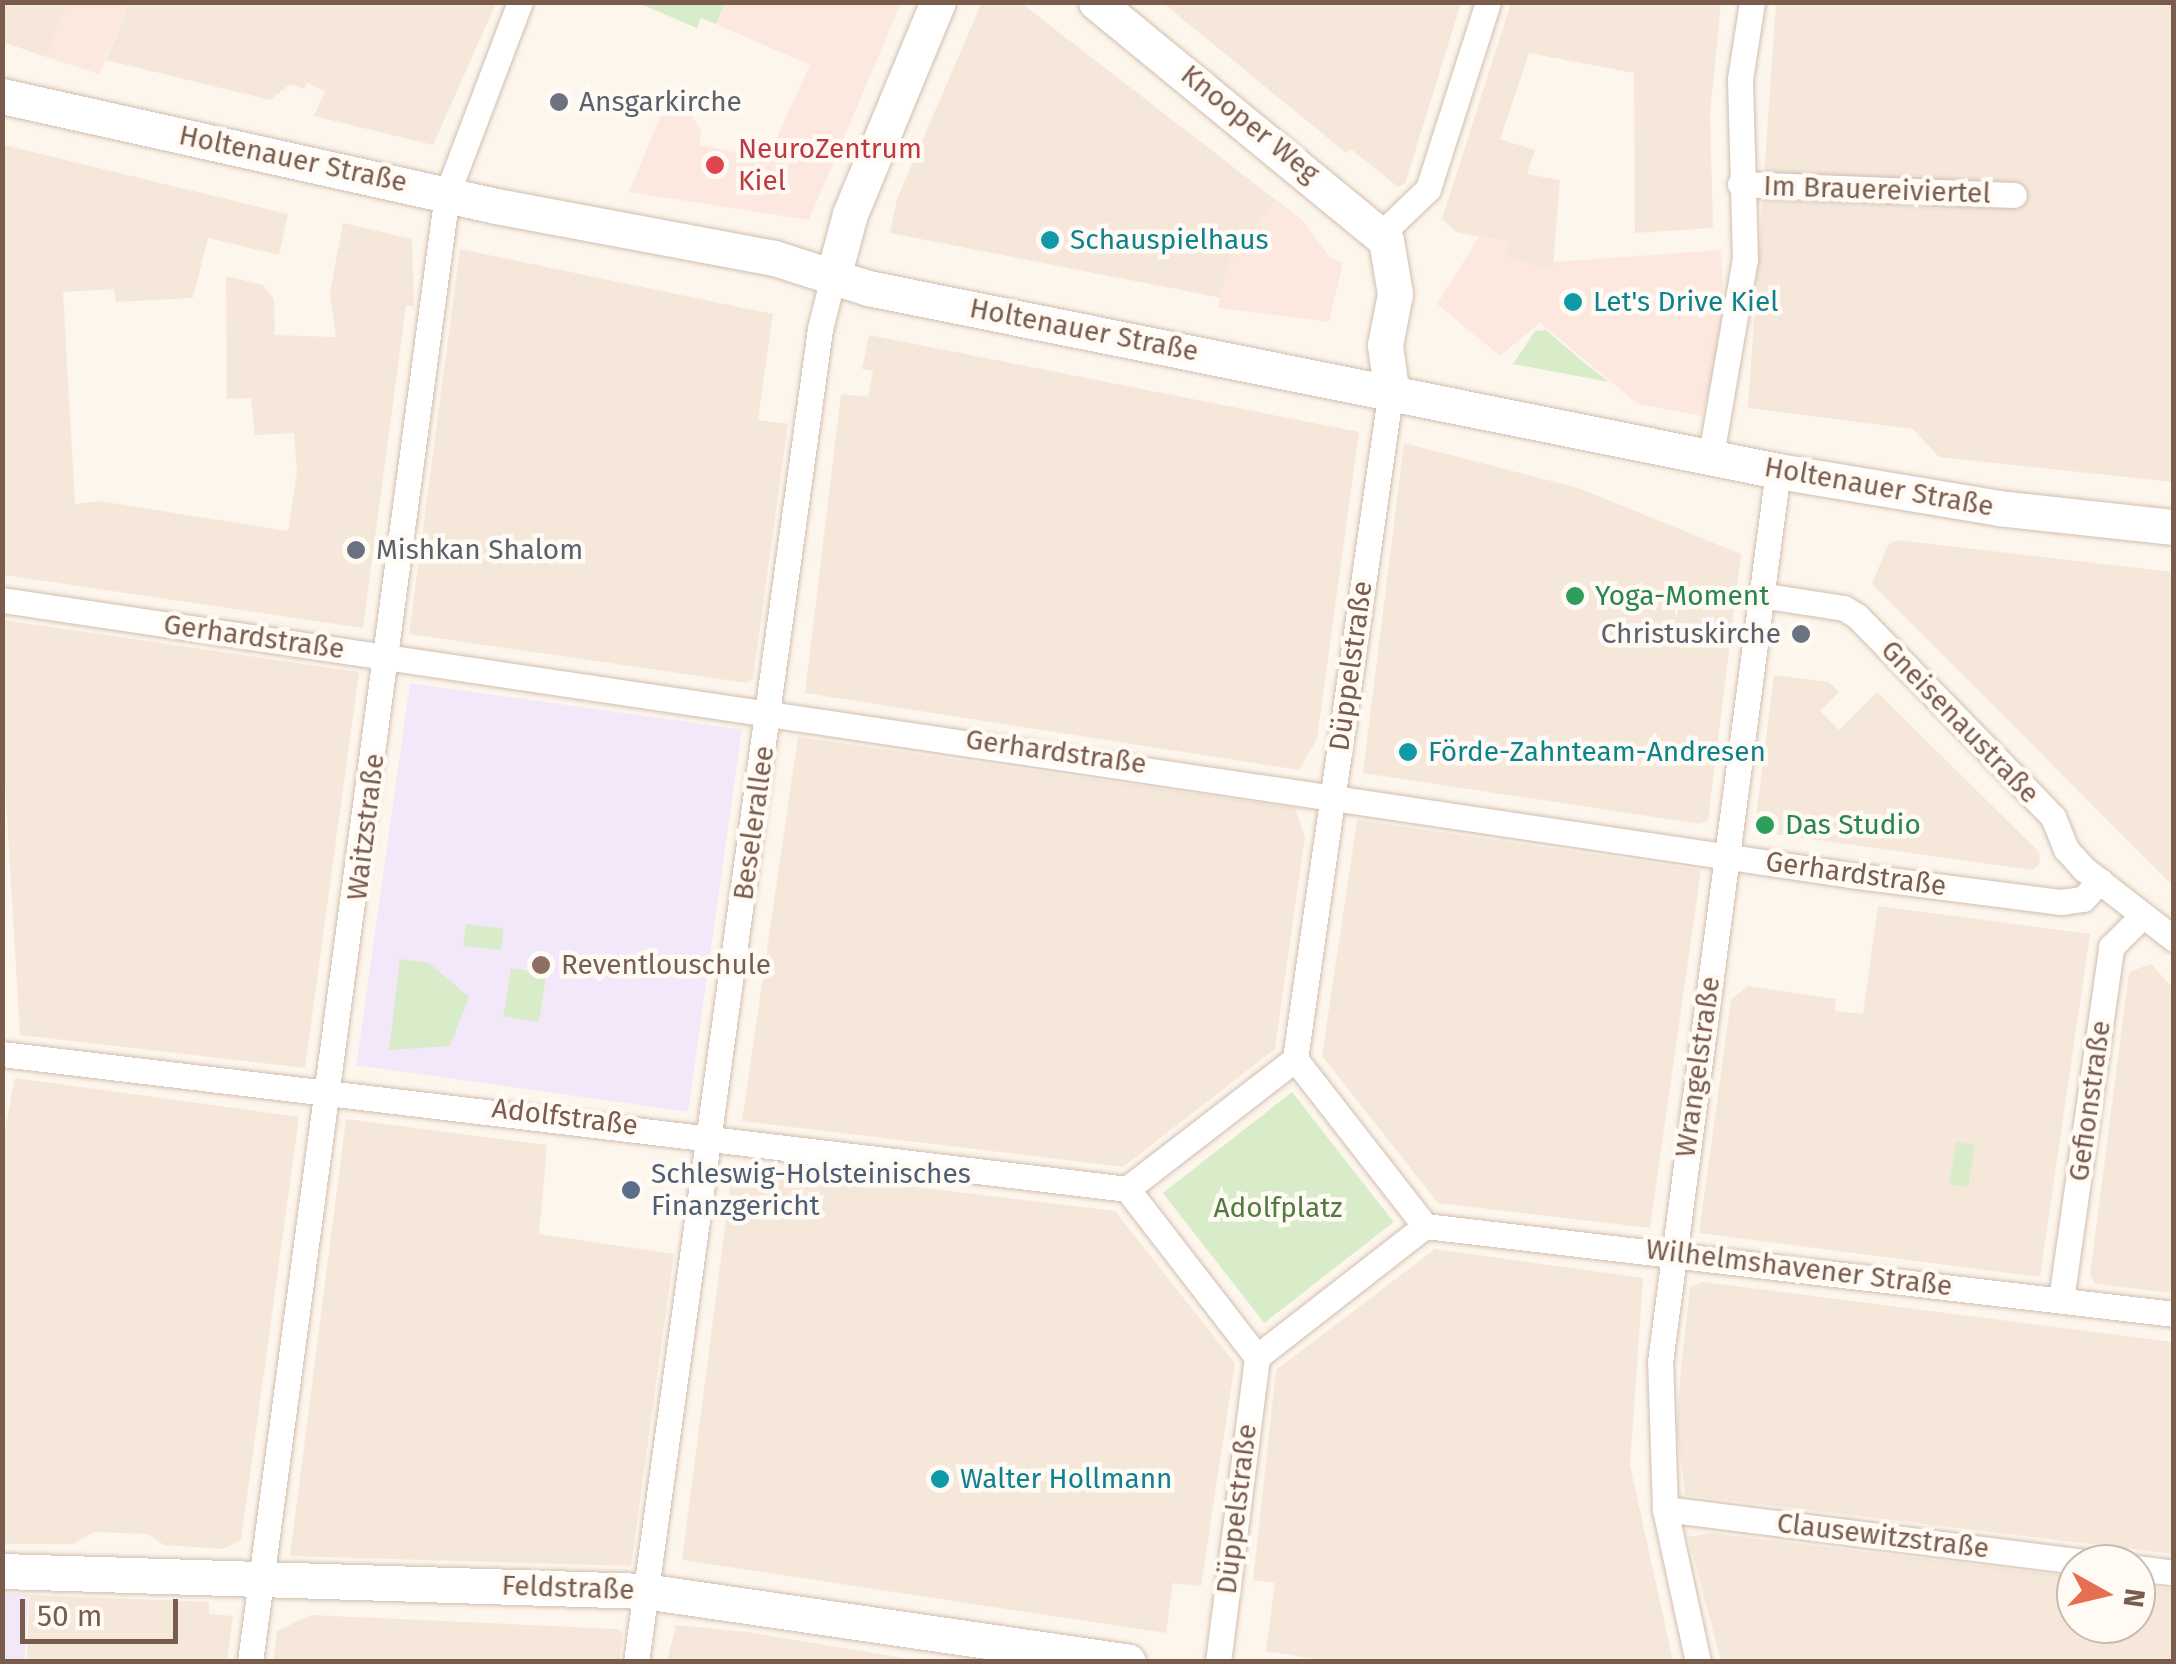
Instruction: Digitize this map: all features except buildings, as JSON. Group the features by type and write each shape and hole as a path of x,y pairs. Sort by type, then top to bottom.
{"main road":[{"name":"Beselerallee","path":"833,277 850,214 938,2"},
{"name":"Knooper Weg","path":"1096,2 1389,255"},
{"name":"Holtenauer Straße","path":"2,96 447,194 774,258 833,277 1778,470 1998,508 2174,526"},
{"name":"Düppelstraße","path":"1380,387 1389,255"},
{"name":"Feldstraße","path":"2,1571 261,1575 644,1591 1128,1662"}],"street":[{"name":"Waitzstraße","path":"250,1662 447,194 520,2"},
{"path":"1389,255 1428,189 1488,2"},
{"name":"Im Brauereiviertel","path":"1712,455 1744,277 1740,79 1752,2"},
{"name":"Im Brauereiviertel","path":"1740,184 2014,195"},
{"name":"Beselerallee","path":"636,1662 771,710 820,329 833,277"},
{"name":"Düppelstraße","path":"1294,1059 1333,793 1380,387"},
{"name":"Wrangelstraße","path":"1698,1662 1665,1509 1660,1362 1778,470"},
{"name":"Gneisenaustraße","path":"1760,595 1844,608 1856,616 2053,817 2066,848 2100,881 2174,939"},
{"name":"Gerhardstraße","path":"2,600 2061,902 2083,899 2100,881"},
{"name":"Gefionstraße","path":"2062,1300 2112,947 2143,914"},
{"name":"Adolfstraße","path":"2,1054 711,1134 1127,1189"},
{"path":"1294,1059 1424,1226 1257,1357 1127,1189 1294,1059"},
{"name":"Wilhelmshavener Straße","path":"1424,1226 2174,1314"},
{"name":"Düppelstraße","path":"1218,1662 1257,1357"},
{"name":"Clausewitzstraße","path":"1665,1509 2056,1558"}],"shaded area":[{"path":"982,2 1021,3 1303,221 1268,307 890,233 897,199"},
{"path":"3,3 68,3 46,57 3,42"},
{"path":"68,3 129,3 99,74 46,57"},
{"path":"129,3 496,3 433,145 314,116 325,91 307,83 304,89 290,84 270,100 106,60"},
{"path":"725,3 901,3 809,220 629,192 667,101 687,108 701,131 700,145 767,159 810,65 716,24"},
{"path":"1163,3 1461,3 1405,184 1398,187 1351,149 1346,153"},
{"path":"1511,3 1721,3 1710,114 1713,228 1635,233 1634,73 1529,53 1500,139 1535,150 1527,174 1560,180 1553,270 1505,257 1507,242 1456,232 1442,219"},
{"path":"1776,3 2173,3 2173,482 1939,457 1913,429 1748,408"},
{"path":"4,145 288,214 279,255 208,238 193,298 116,302 114,289 63,292 75,504 99,501 288,531 297,472 294,433 255,435 251,398 227,399 226,276 263,285 274,299 275,335 336,337 330,293 343,223 412,239 414,306 406,306 363,628 4,575"},
{"path":"1276,200 1303,221 1330,258 1343,262 1329,322 1218,308 1227,264"},
{"path":"1479,237 1507,242 1506,257 1552,270 1554,262 1721,250 1725,327 1702,416 1638,404 1540,323 1500,356 1437,304"},
{"path":"460,249 773,314 758,420 788,424 753,679 747,683 409,634"},
{"path":"869,335 1359,432 1317,739 1299,770 805,693 841,394 868,397 873,371 862,369"},
{"path":"1404,443 1578,488 1741,554 1708,820 1700,824 1363,773"},
{"path":"1897,540 2173,572 2173,886 1872,584 1888,545"},
{"path":"3,620 359,672 305,1068 20,1035 3,750"},
{"path":"1774,675 1829,682 1839,692 1820,711 1839,730 1877,692 2039,852 2040,864 2032,870 1760,832 1755,825"},
{"name":"Reventlouschule","path":"410,683 742,730 688,1112 356,1065"},
{"path":"798,737 1295,808 1305,837 1275,1049 1123,1167 742,1121"},
{"path":"1357,820 1701,870 1650,1228 1438,1203 1322,1056"},
{"path":"1878,906 2090,934 2040,1277 1699,1233 1731,1000 1748,986 1836,999 1835,1011 1863,1014"},
{"path":"2151,964 2173,988 2173,1293 2095,1284 2090,1275 2129,972"},
{"path":"15,1078 299,1117 241,1540 223,1549 164,1545 148,1534 93,1532 73,1544 3,1544 2,1144"},
{"path":"346,1119 547,1145 539,1234 674,1254 631,1566 290,1556"},
{"path":"733,1165 1115,1211 1235,1363 1201,1586 1173,1583 1166,1633 682,1560"},
{"path":"1435,1249 1643,1278 1630,1465 1673,1661 1333,1662 1266,1651 1275,1583 1253,1580 1276,1370"},
{"path":"1703,1282 2173,1342 2173,1554 2156,1552 2156,1544 2090,1544 1685,1495 1677,1427 1690,1287"},
{"path":"1710,1533 2056,1575 2056,1644 2156,1644 2156,1587 2173,1589 2173,1661 1721,1661 1688,1537"},
{"path":"3,1593 29,1595 24,1662 2,1661"},
{"path":"29,1595 209,1602 209,1614 233,1616 227,1661 27,1662"},
{"path":"311,1615 617,1629 623,1634 619,1661 273,1661 277,1631"},
{"path":"676,1625 747,1632 922,1661 667,1661"}],"green space":[{"path":"638,3 725,3 716,24 701,18 697,28"},
{"path":"1546,330 1609,382 1513,364 1535,331"},
{"path":"466,924 504,929 501,950 463,946"},
{"path":"400,959 429,963 469,997 450,1046 389,1050"},
{"path":"511,968 547,974 539,1022 503,1016"},
{"name":"Adolfplatz","path":"1292,1092 1394,1222 1264,1323 1163,1193"},
{"path":"1956,1142 1975,1145 1968,1187 1949,1184"}],"place":[{"name":"Ansgarkirche","path":"559,102"},
{"name":"NeuroZentrum Kiel","path":"715,165"},
{"name":"Schauspielhaus","path":"1050,240"},
{"name":"Let's Drive Kiel","path":"1573,302"},
{"name":"Mishkan Shalom","path":"356,550"},
{"name":"Yoga-Moment","path":"1575,596"},
{"name":"Christuskirche","path":"1801,634"},
{"name":"Förde-Zahnteam-Andresen","path":"1408,752"},
{"name":"Das Studio","path":"1765,825"},
{"name":"Reventlouschule","path":"541,965"},
{"name":"Schleswig-Holsteinisches Finanzgericht","path":"631,1190"},
{"name":"Walter Hollmann","path":"940,1479"}]}
